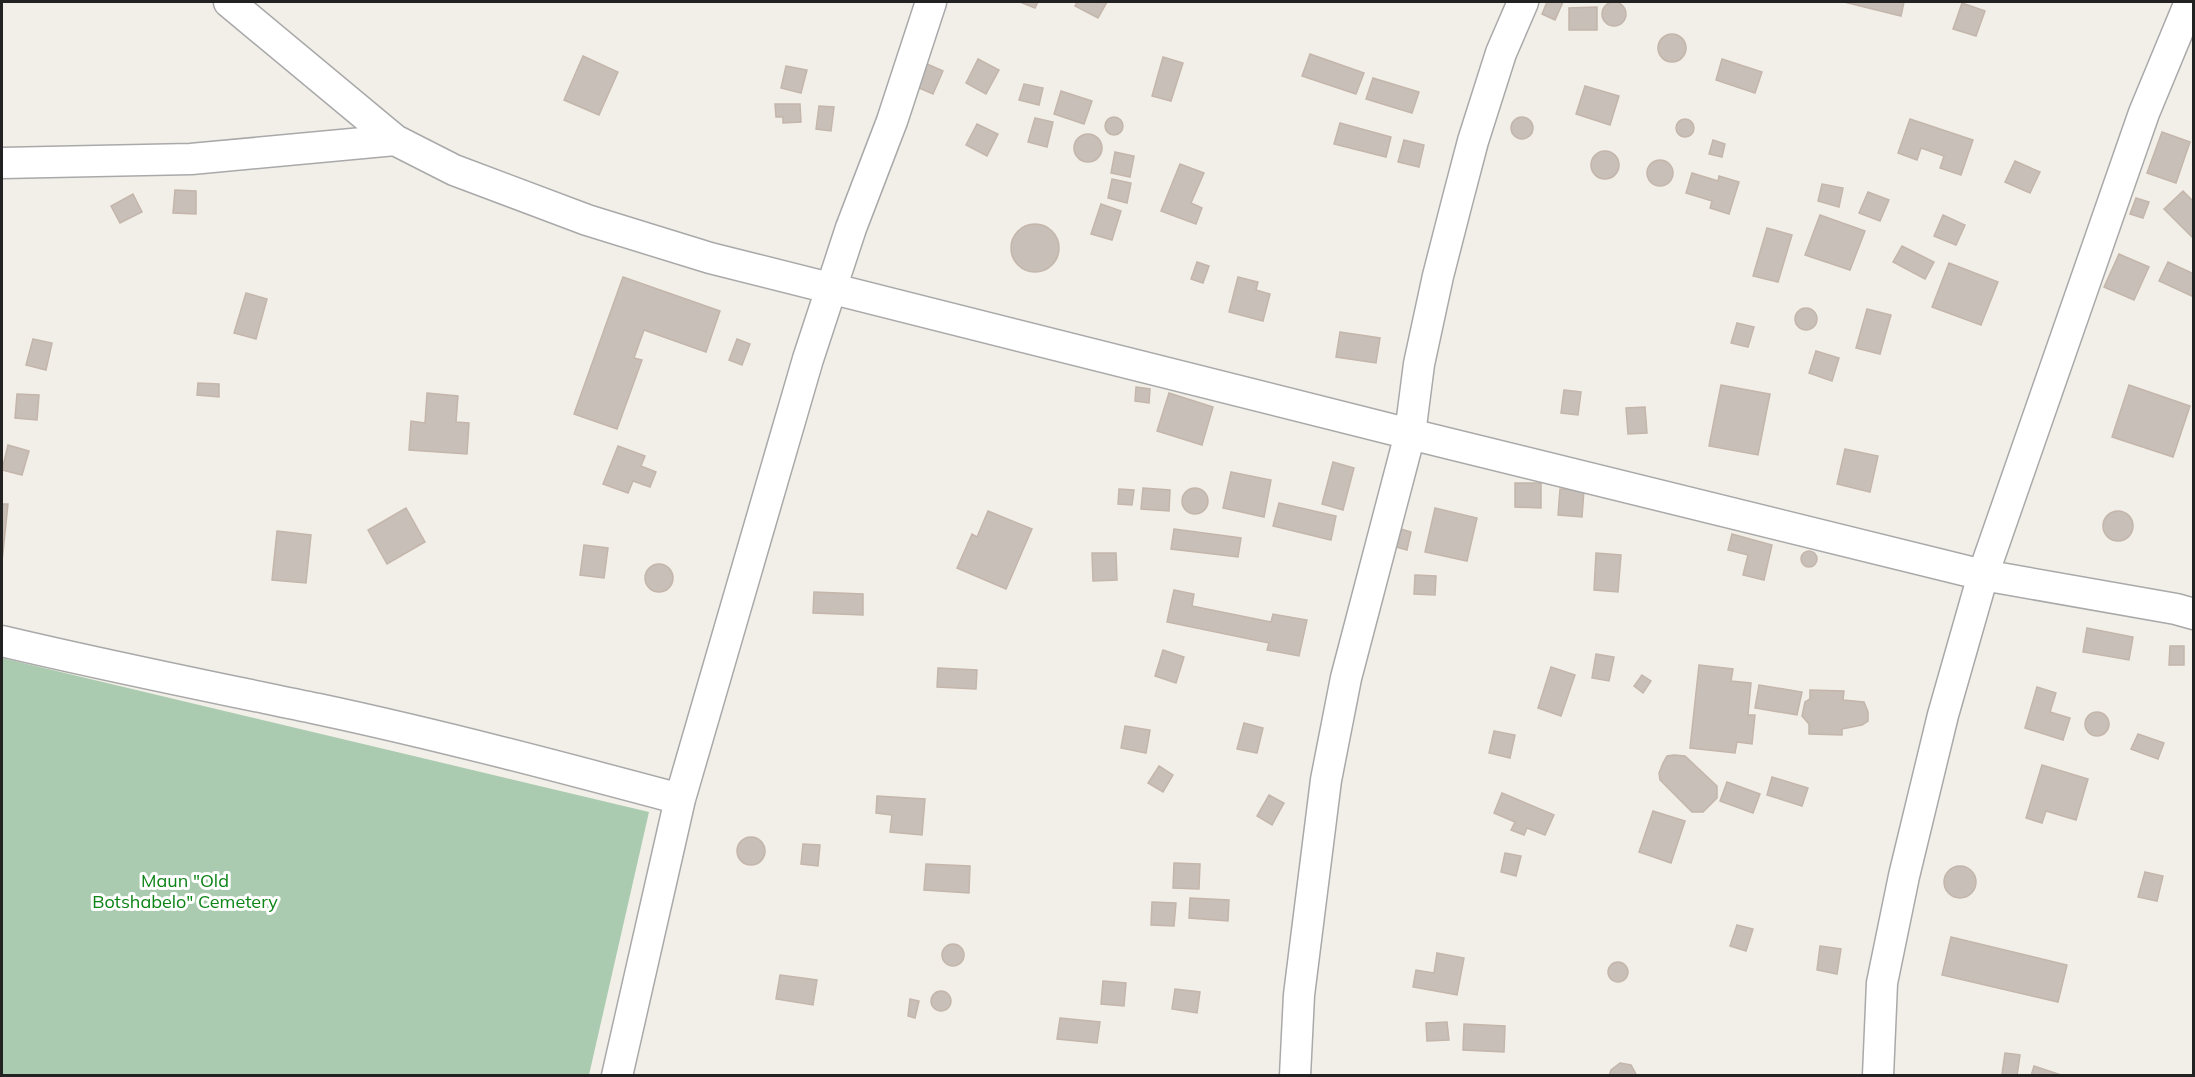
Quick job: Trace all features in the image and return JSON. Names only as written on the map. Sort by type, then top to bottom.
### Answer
[{"type":"street","points":[[229,2],[395,140],[454,170],[587,220],[710,258],[830,289],[1983,575],[2176,609],[2193,614]]},
{"type":"street","points":[[617,1076],[680,800],[808,359],[830,289],[892,121],[931,2]]},
{"type":"street","points":[[1295,1076],[1299,995],[1326,780],[1346,678],[1410,434],[1419,364],[1454,212],[1473,141],[1498,64],[1523,2]]},
{"type":"street","points":[[1878,1076],[1882,983],[1904,876],[1944,715],[1983,575],[2144,113],[2190,2]]},
{"type":"street","points":[[2,163],[191,159],[395,140]]},
{"type":"street","points":[[2,641],[318,709],[486,748],[680,800]]},
{"type":"green space","name":"Maun \"Old Botshabelo\" Cemetery","points":[[2,658],[649,812],[589,1075],[2,1075]]},
{"type":"building","points":[[1020,2],[1038,2],[1035,8]]},
{"type":"building","points":[[1077,2],[1107,2],[1098,18],[1075,6]]},
{"type":"building","points":[[1547,2],[1563,2],[1555,20],[1542,14]]},
{"type":"building","points":[[1614,2],[1619,3],[1625,9],[1625,19],[1619,25],[1614,26],[1609,25],[1603,19],[1602,14],[1603,9],[1609,3]]},
{"type":"building","points":[[1844,2],[1904,2],[1901,16]]},
{"type":"building","points":[[1962,3],[1985,11],[1976,36],[1953,29]]},
{"type":"building","points":[[1597,7],[1597,30],[1569,30],[1569,8]]},
{"type":"building","points":[[1672,34],[1682,38],[1686,48],[1682,58],[1672,62],[1662,58],[1658,48],[1662,38]]},
{"type":"building","points":[[1310,54],[1364,73],[1356,94],[1302,76]]},
{"type":"building","points":[[583,56],[618,72],[599,115],[564,100]]},
{"type":"building","points":[[1163,57],[1183,63],[1171,101],[1152,96]]},
{"type":"building","points":[[978,59],[999,70],[986,94],[966,83]]},
{"type":"building","points":[[1722,59],[1762,72],[1755,93],[1716,80]]},
{"type":"building","points":[[927,64],[943,71],[933,94],[917,87]]},
{"type":"building","points":[[786,66],[807,70],[801,93],[781,88]]},
{"type":"building","points":[[1373,78],[1419,92],[1412,113],[1366,99]]},
{"type":"building","points":[[1024,84],[1043,88],[1039,105],[1019,100]]},
{"type":"building","points":[[1585,86],[1619,96],[1610,125],[1576,114]]},
{"type":"building","points":[[1061,91],[1092,101],[1084,124],[1054,114]]},
{"type":"building","points":[[775,104],[800,104],[801,122],[783,123],[783,117],[776,117]]},
{"type":"building","points":[[819,106],[834,107],[831,131],[816,129]]},
{"type":"building","points":[[1114,117],[1120,120],[1123,126],[1120,132],[1114,135],[1108,132],[1105,126],[1108,120]]},
{"type":"building","points":[[1518,117],[1526,117],[1533,124],[1533,132],[1526,139],[1518,139],[1511,132],[1511,124]]},
{"type":"building","points":[[1035,118],[1053,122],[1047,147],[1028,142]]},
{"type":"building","points":[[1685,119],[1691,122],[1694,128],[1691,134],[1685,137],[1679,134],[1676,128],[1679,122]]},
{"type":"building","points":[[1910,119],[1973,140],[1961,175],[1940,168],[1944,156],[1921,148],[1917,160],[1898,153]]},
{"type":"building","points":[[1340,123],[1391,137],[1386,157],[1334,144]]},
{"type":"building","points":[[977,124],[998,134],[987,156],[966,145]]},
{"type":"building","points":[[2162,132],[2190,142],[2176,183],[2147,173]]},
{"type":"building","points":[[1088,134],[1098,138],[1102,148],[1098,158],[1088,162],[1078,158],[1074,148],[1078,138]]},
{"type":"building","points":[[1404,140],[1424,145],[1419,167],[1398,162]]},
{"type":"building","points":[[1713,140],[1725,144],[1722,157],[1709,154]]},
{"type":"building","points":[[1605,151],[1615,155],[1619,165],[1615,175],[1605,179],[1595,175],[1591,165],[1595,155]]},
{"type":"building","points":[[1115,152],[1134,156],[1130,177],[1111,173]]},
{"type":"building","points":[[1660,160],[1669,164],[1673,173],[1669,182],[1660,186],[1651,182],[1647,173],[1651,164]]},
{"type":"building","points":[[2015,161],[2040,172],[2030,193],[2005,182]]},
{"type":"building","points":[[1180,164],[1204,173],[1191,203],[1202,208],[1196,224],[1161,211]]},
{"type":"building","points":[[1692,173],[1718,181],[1719,176],[1739,182],[1729,214],[1710,208],[1712,201],[1686,193]]},
{"type":"building","points":[[1112,179],[1131,183],[1127,203],[1108,198]]},
{"type":"building","points":[[1822,184],[1843,188],[1839,207],[1818,201]]},
{"type":"building","points":[[175,190],[196,191],[196,214],[173,213]]},
{"type":"building","points":[[2183,191],[2194,202],[2194,239],[2164,209]]},
{"type":"building","points":[[1868,192],[1889,200],[1880,221],[1859,213]]},
{"type":"building","points":[[133,194],[142,212],[120,223],[111,206]]},
{"type":"building","points":[[2136,198],[2149,202],[2143,218],[2130,214]]},
{"type":"building","points":[[1101,204],[1121,211],[1112,240],[1091,234]]},
{"type":"building","points":[[1820,215],[1865,231],[1850,270],[1805,255]]},
{"type":"building","points":[[1943,215],[1965,225],[1956,245],[1934,236]]},
{"type":"building","points":[[1030,224],[1040,224],[1052,231],[1059,243],[1059,253],[1052,265],[1040,272],[1030,272],[1015,261],[1011,253],[1011,243],[1022,228]]},
{"type":"building","points":[[1767,228],[1792,235],[1778,282],[1753,276]]},
{"type":"building","points":[[1902,246],[1934,262],[1925,279],[1893,262]]},
{"type":"building","points":[[2119,254],[2149,267],[2134,300],[2104,287]]},
{"type":"building","points":[[1197,262],[1209,266],[1203,283],[1191,279]]},
{"type":"building","points":[[2168,262],[2194,274],[2194,297],[2159,281]]},
{"type":"building","points":[[1949,263],[1998,282],[1981,325],[1932,307]]},
{"type":"building","points":[[623,277],[720,311],[706,352],[644,330],[634,358],[642,360],[617,429],[574,414]]},
{"type":"building","points":[[1238,277],[1258,282],[1256,290],[1270,294],[1263,321],[1229,312]]},
{"type":"building","points":[[246,293],[267,299],[256,339],[234,333]]},
{"type":"building","points":[[1806,308],[1814,311],[1817,319],[1814,327],[1806,330],[1798,327],[1795,319],[1798,311]]},
{"type":"building","points":[[1867,309],[1891,315],[1880,354],[1856,348]]},
{"type":"building","points":[[1737,323],[1754,327],[1748,347],[1731,343]]},
{"type":"building","points":[[1340,332],[1380,338],[1376,363],[1336,357]]},
{"type":"building","points":[[33,339],[52,343],[46,370],[26,365]]},
{"type":"building","points":[[737,339],[750,344],[742,365],[729,360]]},
{"type":"building","points":[[1816,351],[1839,358],[1832,381],[1809,373]]},
{"type":"building","points":[[198,383],[219,384],[219,397],[197,395]]},
{"type":"building","points":[[1721,385],[1770,394],[1758,455],[1709,446]]},
{"type":"building","points":[[2129,385],[2190,406],[2173,457],[2112,437]]},
{"type":"building","points":[[1136,387],[1150,389],[1149,403],[1135,401]]},
{"type":"building","points":[[1564,390],[1581,392],[1578,415],[1561,413]]},
{"type":"building","points":[[427,393],[458,396],[456,422],[469,423],[467,454],[409,450],[411,421],[425,423]]},
{"type":"building","points":[[1169,393],[1213,407],[1202,445],[1157,431]]},
{"type":"building","points":[[17,394],[39,395],[37,420],[15,418]]},
{"type":"building","points":[[1645,407],[1647,433],[1628,434],[1626,408]]},
{"type":"building","points":[[8,445],[29,451],[22,475],[2,470]]},
{"type":"building","points":[[618,446],[645,456],[641,466],[656,472],[650,487],[633,481],[628,493],[603,484]]},
{"type":"building","points":[[1845,449],[1878,456],[1870,492],[1837,484]]},
{"type":"building","points":[[1333,462],[1354,468],[1343,510],[1322,504]]},
{"type":"building","points":[[1231,472],[1271,480],[1264,517],[1223,508]]},
{"type":"building","points":[[1515,483],[1541,483],[1541,508],[1515,507]]},
{"type":"building","points":[[1143,488],[1170,490],[1169,511],[1141,509]]},
{"type":"building","points":[[1195,488],[1204,492],[1208,501],[1204,510],[1195,514],[1186,510],[1182,501],[1186,492]]},
{"type":"building","points":[[1119,489],[1134,490],[1132,505],[1118,504]]},
{"type":"building","points":[[1560,489],[1584,490],[1582,517],[1558,515]]},
{"type":"building","points":[[1279,503],[1336,516],[1331,540],[1273,526]]},
{"type":"building","points":[[2,504],[8,504],[2,562]]},
{"type":"building","points":[[406,508],[425,542],[387,564],[368,530]]},
{"type":"building","points":[[1435,508],[1477,518],[1467,561],[1425,552]]},
{"type":"building","points":[[988,511],[1032,529],[1006,589],[957,568],[972,534],[977,537]]},
{"type":"building","points":[[2118,511],[2129,515],[2133,526],[2129,537],[2118,541],[2107,537],[2103,526],[2107,515]]},
{"type":"building","points":[[1174,529],[1241,538],[1238,557],[1171,549]]},
{"type":"building","points":[[1401,529],[1411,532],[1407,550],[1396,547]]},
{"type":"building","points":[[277,531],[311,535],[306,583],[272,580]]},
{"type":"building","points":[[1732,534],[1772,545],[1764,580],[1743,575],[1748,555],[1728,550]]},
{"type":"building","points":[[584,545],[608,548],[604,578],[580,575]]},
{"type":"building","points":[[1806,551],[1812,551],[1817,559],[1815,565],[1806,567],[1801,562],[1801,556]]},
{"type":"building","points":[[1092,553],[1116,553],[1117,580],[1093,581]]},
{"type":"building","points":[[1596,553],[1621,555],[1618,592],[1594,590]]},
{"type":"building","points":[[659,564],[669,568],[673,578],[669,588],[659,592],[649,588],[645,578],[649,568]]},
{"type":"building","points":[[1415,575],[1436,576],[1435,595],[1414,594]]},
{"type":"building","points":[[1174,590],[1194,594],[1192,606],[1271,622],[1273,614],[1307,620],[1299,656],[1267,650],[1269,643],[1167,622]]},
{"type":"building","points":[[814,592],[863,594],[863,615],[813,613]]},
{"type":"building","points":[[2087,628],[2133,637],[2129,660],[2083,652]]},
{"type":"building","points":[[2170,646],[2184,646],[2184,665],[2169,665]]},
{"type":"building","points":[[1163,650],[1184,657],[1176,683],[1155,676]]},
{"type":"building","points":[[1596,654],[1614,657],[1609,681],[1592,678]]},
{"type":"building","points":[[1699,665],[1733,669],[1731,681],[1751,683],[1748,715],[1755,715],[1752,744],[1737,742],[1735,753],[1690,748]]},
{"type":"building","points":[[1551,667],[1575,675],[1561,716],[1538,708]]},
{"type":"building","points":[[938,668],[977,670],[976,689],[937,687]]},
{"type":"building","points":[[1642,675],[1651,681],[1643,693],[1634,686]]},
{"type":"building","points":[[1759,685],[1802,692],[1797,715],[1755,708]]},
{"type":"building","points":[[2037,687],[2056,693],[2050,712],[2070,718],[2063,740],[2025,728]]},
{"type":"building","points":[[1810,690],[1844,691],[1843,700],[1864,702],[1868,712],[1868,721],[1862,725],[1842,729],[1842,735],[1809,734],[1809,724],[1802,716],[1805,702],[1810,699]]},
{"type":"building","points":[[2097,712],[2105,716],[2109,724],[2105,732],[2097,736],[2089,732],[2085,724],[2089,716]]},
{"type":"building","points":[[1244,723],[1263,728],[1257,753],[1237,749]]},
{"type":"building","points":[[1125,726],[1150,730],[1146,753],[1121,748]]},
{"type":"building","points":[[1494,731],[1515,735],[1510,758],[1489,753]]},
{"type":"building","points":[[2138,734],[2164,743],[2158,759],[2131,749]]},
{"type":"building","points":[[1667,756],[1685,756],[1717,786],[1717,798],[1703,812],[1692,812],[1660,780],[1659,773],[1663,763]]},
{"type":"building","points":[[2042,765],[2088,779],[2076,820],[2046,811],[2042,823],[2026,818]]},
{"type":"building","points":[[1159,766],[1173,775],[1163,792],[1148,783]]},
{"type":"building","points":[[1772,777],[1808,788],[1802,806],[1767,795]]},
{"type":"building","points":[[1727,782],[1760,794],[1753,813],[1720,801]]},
{"type":"building","points":[[1502,793],[1554,815],[1545,835],[1527,828],[1524,835],[1511,830],[1515,822],[1494,813]]},
{"type":"building","points":[[1269,795],[1284,803],[1272,825],[1257,816]]},
{"type":"building","points":[[877,796],[925,799],[922,835],[890,832],[892,815],[876,813]]},
{"type":"building","points":[[1653,811],[1685,821],[1671,863],[1639,852]]},
{"type":"building","points":[[751,837],[761,841],[765,851],[761,861],[751,865],[741,861],[737,851],[741,841]]},
{"type":"building","points":[[803,844],[820,845],[818,866],[801,864]]},
{"type":"building","points":[[1505,853],[1521,856],[1516,876],[1501,872]]},
{"type":"building","points":[[1174,863],[1200,864],[1199,889],[1173,888]]},
{"type":"building","points":[[926,864],[970,866],[969,893],[924,890]]},
{"type":"building","points":[[1960,866],[1971,871],[1976,882],[1971,893],[1960,898],[1949,893],[1944,882],[1949,871]]},
{"type":"building","points":[[2145,872],[2163,876],[2157,901],[2138,897]]},
{"type":"building","points":[[1190,898],[1229,900],[1228,921],[1189,918]]},
{"type":"building","points":[[1152,902],[1176,903],[1174,926],[1151,925]]},
{"type":"building","points":[[1737,925],[1753,929],[1746,951],[1730,946]]},
{"type":"building","points":[[1951,937],[2067,965],[2058,1002],[1942,975]]},
{"type":"building","points":[[953,944],[961,947],[964,955],[961,963],[953,966],[945,963],[942,955],[945,947]]},
{"type":"building","points":[[1820,946],[1841,949],[1837,974],[1817,970]]},
{"type":"building","points":[[1437,953],[1464,958],[1457,995],[1413,987],[1416,970],[1434,973]]},
{"type":"building","points":[[1618,962],[1625,965],[1628,972],[1625,979],[1618,982],[1611,979],[1608,972],[1611,965]]},
{"type":"building","points":[[780,975],[817,980],[813,1005],[776,999]]},
{"type":"building","points":[[1103,981],[1126,983],[1124,1006],[1101,1004]]},
{"type":"building","points":[[1175,989],[1200,992],[1197,1013],[1172,1009]]},
{"type":"building","points":[[941,991],[948,994],[951,1001],[948,1008],[941,1011],[934,1008],[931,1001],[934,994]]},
{"type":"building","points":[[910,999],[919,1001],[915,1018],[908,1016]]},
{"type":"building","points":[[1060,1018],[1100,1022],[1097,1043],[1057,1039]]},
{"type":"building","points":[[1447,1022],[1449,1040],[1427,1041],[1426,1023]]},
{"type":"building","points":[[1464,1024],[1505,1026],[1504,1052],[1463,1050]]},
{"type":"building","points":[[2005,1053],[2020,1055],[2017,1076],[2002,1074]]},
{"type":"building","points":[[1620,1063],[1631,1065],[1637,1076],[1609,1076],[1611,1070]]},
{"type":"building","points":[[2034,1066],[2064,1076],[2031,1076]]}]
